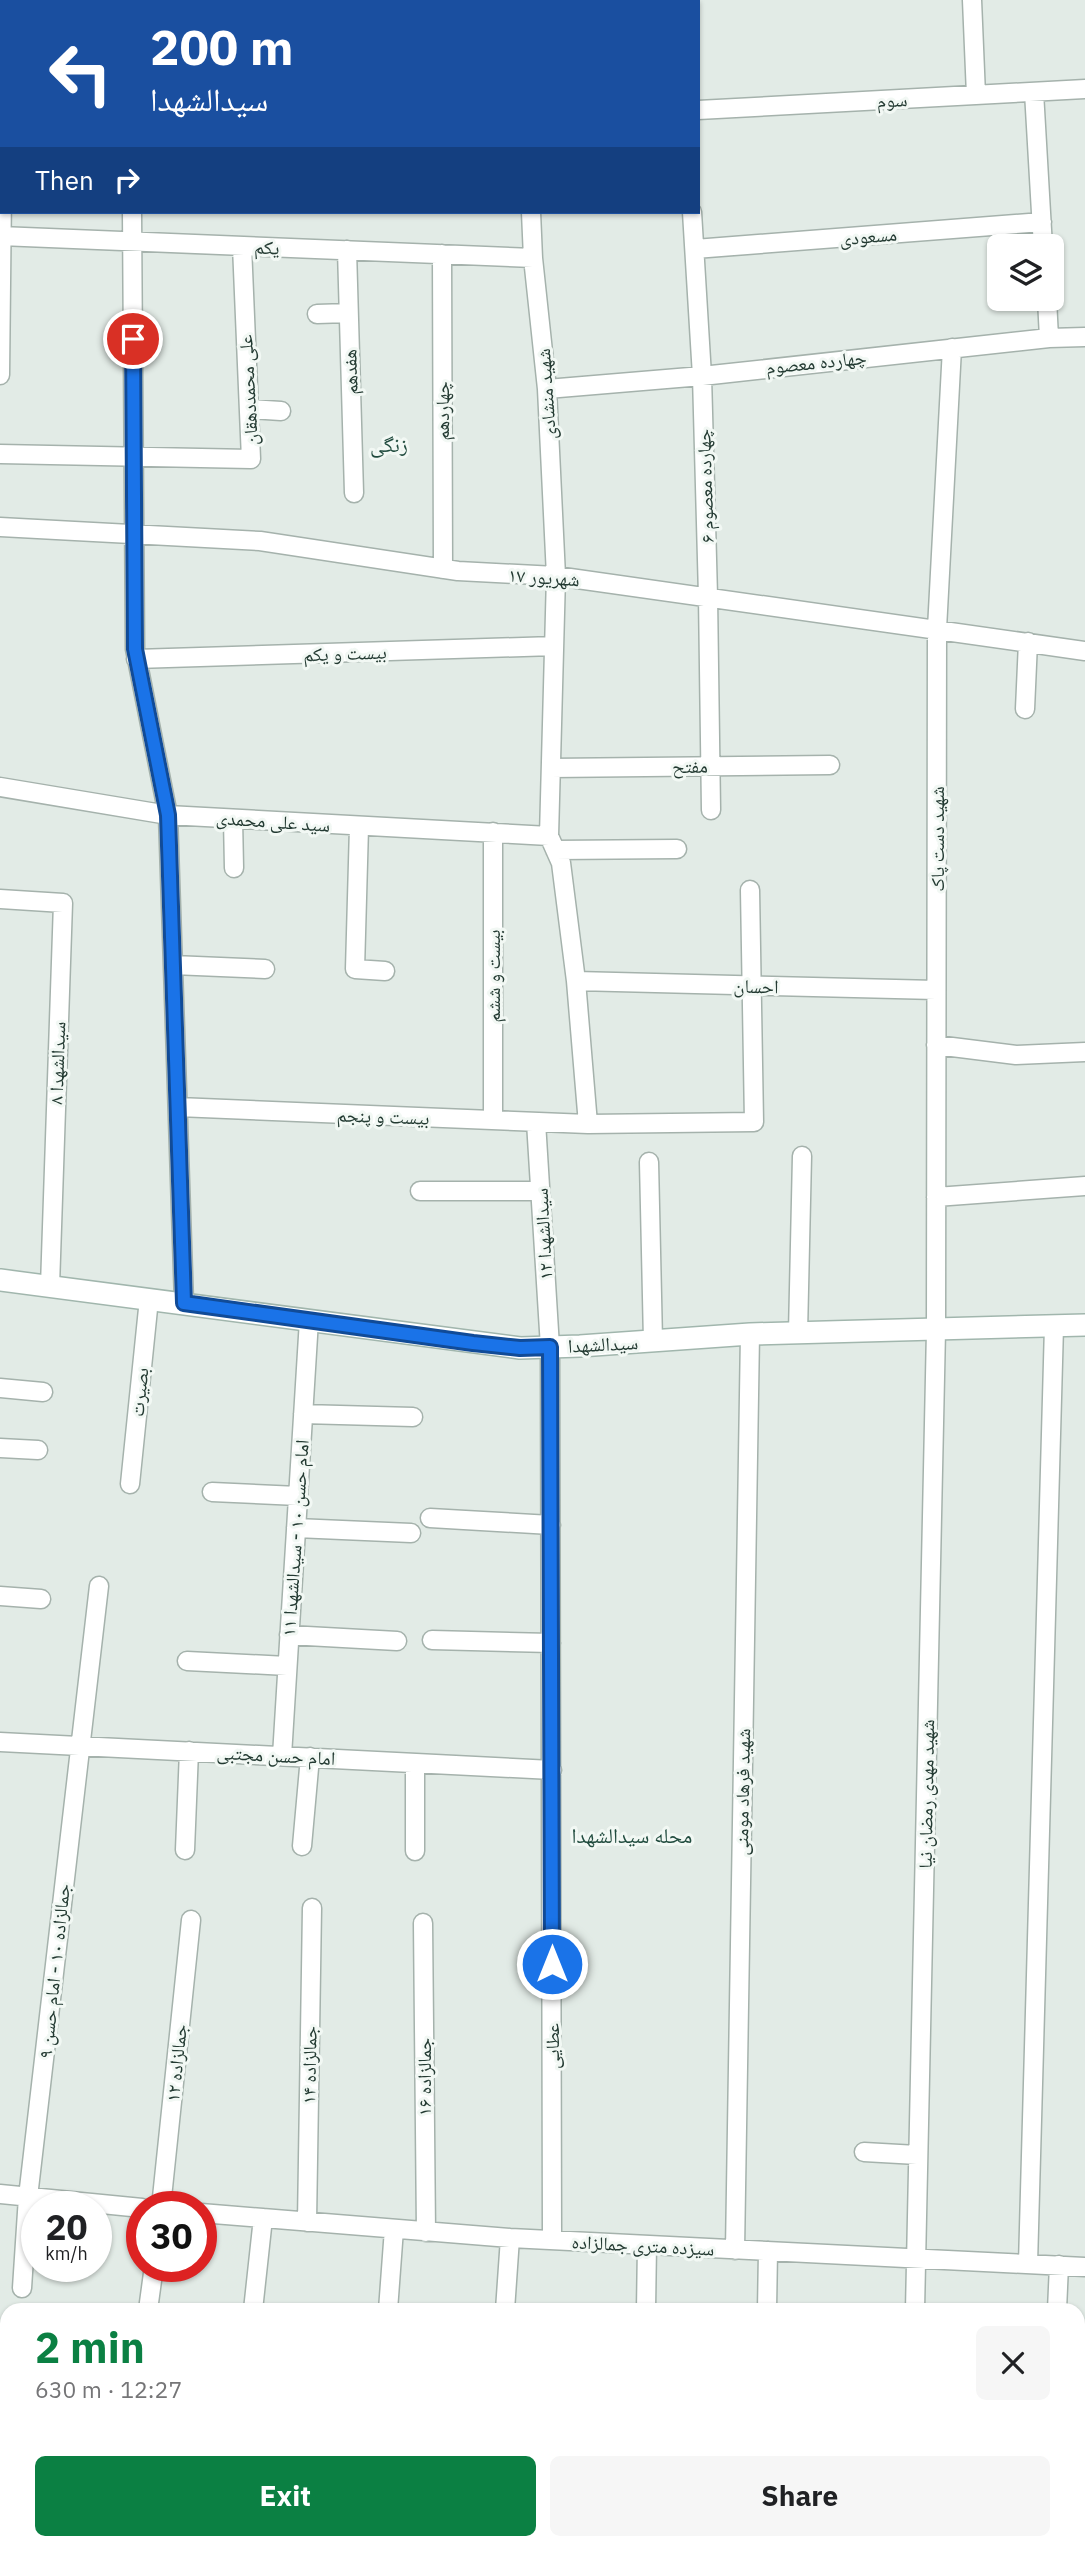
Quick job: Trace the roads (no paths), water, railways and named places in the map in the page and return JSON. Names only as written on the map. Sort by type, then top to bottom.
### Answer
[{"type":"street","points":[[972,0],[976,95]]},
{"type":"street","name":"سوم","points":[[700,110],[1085,89]]},
{"type":"street","points":[[1034,92],[1042,234]]},
{"type":"street","points":[[0,375],[1,214]]},
{"type":"street","points":[[132,214],[136,659],[168,815],[184,1303]]},
{"type":"street","name":"شهید منشادی","points":[[531,214],[533,258],[547,388],[556,576],[551,768],[552,843],[561,863],[576,981],[588,1124]]},
{"type":"street","name":"چهارده معصوم ۶","points":[[692,214],[702,376],[711,810]]},
{"type":"street","name":"مسعودی","points":[[695,249],[1042,222]]},
{"type":"street","name":"یکم","points":[[0,236],[533,258]]},
{"type":"street","name":"علی محمددهقان","points":[[134,458],[251,459],[242,246]]},
{"type":"street","name":"هفدهم","points":[[346,250],[354,493]]},
{"type":"street","name":"چهاردهم","points":[[442,254],[443,569]]},
{"type":"street","points":[[1048,311],[1049,338]]},
{"type":"street","points":[[317,314],[348,313]]},
{"type":"street","name":"چهارده معصوم","points":[[547,388],[702,376],[1049,338],[1085,337]]},
{"type":"street","name":"شهید دست پاک","points":[[936,1330],[937,629],[951,348]]},
{"type":"street","points":[[249,409],[281,411]]},
{"type":"street","points":[[0,454],[134,458]]},
{"type":"street","name":"۱۷ شهریور","points":[[0,527],[260,541],[458,572],[556,576],[708,596],[1085,651]]},
{"type":"street","points":[[1025,709],[1028,642]]},
{"type":"street","name":"بیست و یکم","points":[[136,659],[554,646]]},
{"type":"street","name":"مفتح","points":[[551,768],[830,765]]},
{"type":"street","name":"سید علی محمدی","points":[[0,787],[168,815],[493,832],[552,843],[677,849]]},
{"type":"street","points":[[233,819],[234,868]]},
{"type":"street","points":[[359,827],[355,969],[385,971]]},
{"type":"street","name":"بیست و ششم","points":[[493,832],[493,1120]]},
{"type":"street","points":[[750,890],[751,985]]},
{"type":"street","name":"سیدالشهدا ۸","points":[[0,899],[63,902],[50,1286]]},
{"type":"street","points":[[173,965],[265,970]]},
{"type":"street","name":"احسان","points":[[576,981],[936,990]]},
{"type":"street","name":"بیست و پنجم","points":[[178,1107],[588,1124],[754,1122],[751,985]]},
{"type":"street","points":[[936,1045],[1016,1055],[1085,1052]]},
{"type":"street","name":"سیدالشهدا ۱۲","points":[[536,1122],[550,1347]]},
{"type":"street","points":[[798,1333],[802,1156]]},
{"type":"street","points":[[649,1162],[653,1341]]},
{"type":"street","points":[[936,1196],[1085,1186]]},
{"type":"street","points":[[420,1191],[540,1191]]},
{"type":"street","name":"سیدالشهدا","points":[[0,1280],[520,1348],[750,1334],[1085,1325]]},
{"type":"street","name":"بصیرت","points":[[130,1484],[149,1299]]},
{"type":"street","name":"امام حسن ۱۰ - سیدالشهدا ۱۱","points":[[282,1756],[309,1320]]},
{"type":"street","points":[[1028,2264],[1054,1326]]},
{"type":"street","name":"شهید مهدی رمضان نیا","points":[[915,2303],[936,1330]]},
{"type":"street","name":"شهید فرهاد مومنی","points":[[735,2250],[750,1334]]},
{"type":"street","name":"عطایی","points":[[550,1347],[552,2240]]},
{"type":"street","points":[[0,1388],[43,1392]]},
{"type":"street","points":[[303,1414],[413,1417]]},
{"type":"street","points":[[0,1448],[38,1450]]},
{"type":"street","points":[[212,1492],[298,1496]]},
{"type":"street","points":[[429,1518],[551,1525]]},
{"type":"street","points":[[296,1528],[411,1533]]},
{"type":"street","name":"جمالزاده ۱۰ - امام حسن ۹","points":[[29,2191],[99,1586]]},
{"type":"street","points":[[0,1596],[41,1599]]},
{"type":"street","points":[[289,1635],[397,1641]]},
{"type":"street","points":[[432,1640],[551,1643]]},
{"type":"street","points":[[187,1661],[288,1666]]},
{"type":"street","name":"امام حسن مجتبی","points":[[0,1742],[552,1770]]},
{"type":"street","points":[[185,1850],[189,1751]]},
{"type":"street","points":[[303,1846],[310,1757]]},
{"type":"street","points":[[415,1763],[415,1851]]},
{"type":"street","name":"جمالزاده ۱۴","points":[[307,2222],[312,1908]]},
{"type":"street","name":"جمالزاده ۱۲","points":[[163,2191],[191,1920]]},
{"type":"street","name":"جمالزاده ۱۶","points":[[423,1923],[426,2231]]},
{"type":"street","points":[[864,2152],[917,2155]]},
{"type":"street","points":[[0,2194],[21,2196]]},
{"type":"street","name":"سیزده متری جمالزاده","points":[[217,2214],[510,2238],[1085,2267]]},
{"type":"street","points":[[254,2303],[262,2218]]},
{"type":"street","points":[[389,2303],[394,2229]]},
{"type":"street","points":[[505,2303],[510,2238]]},
{"type":"street","points":[[646,2303],[647,2245]]},
{"type":"street","points":[[767,2303],[768,2251]]},
{"type":"street","points":[[1057,2303],[1059,2265]]},
{"type":"street","name":"جمالزاده ۱۰ - امام حسن ۹","points":[[22,2282],[22,2288]]},
{"type":"street","points":[[149,2303],[152,2282]]},
{"type":"district","name":"زنگی","points":[[389,444]]},
{"type":"district","name":"محله سیدالشهدا","points":[[632,1835]]}]
